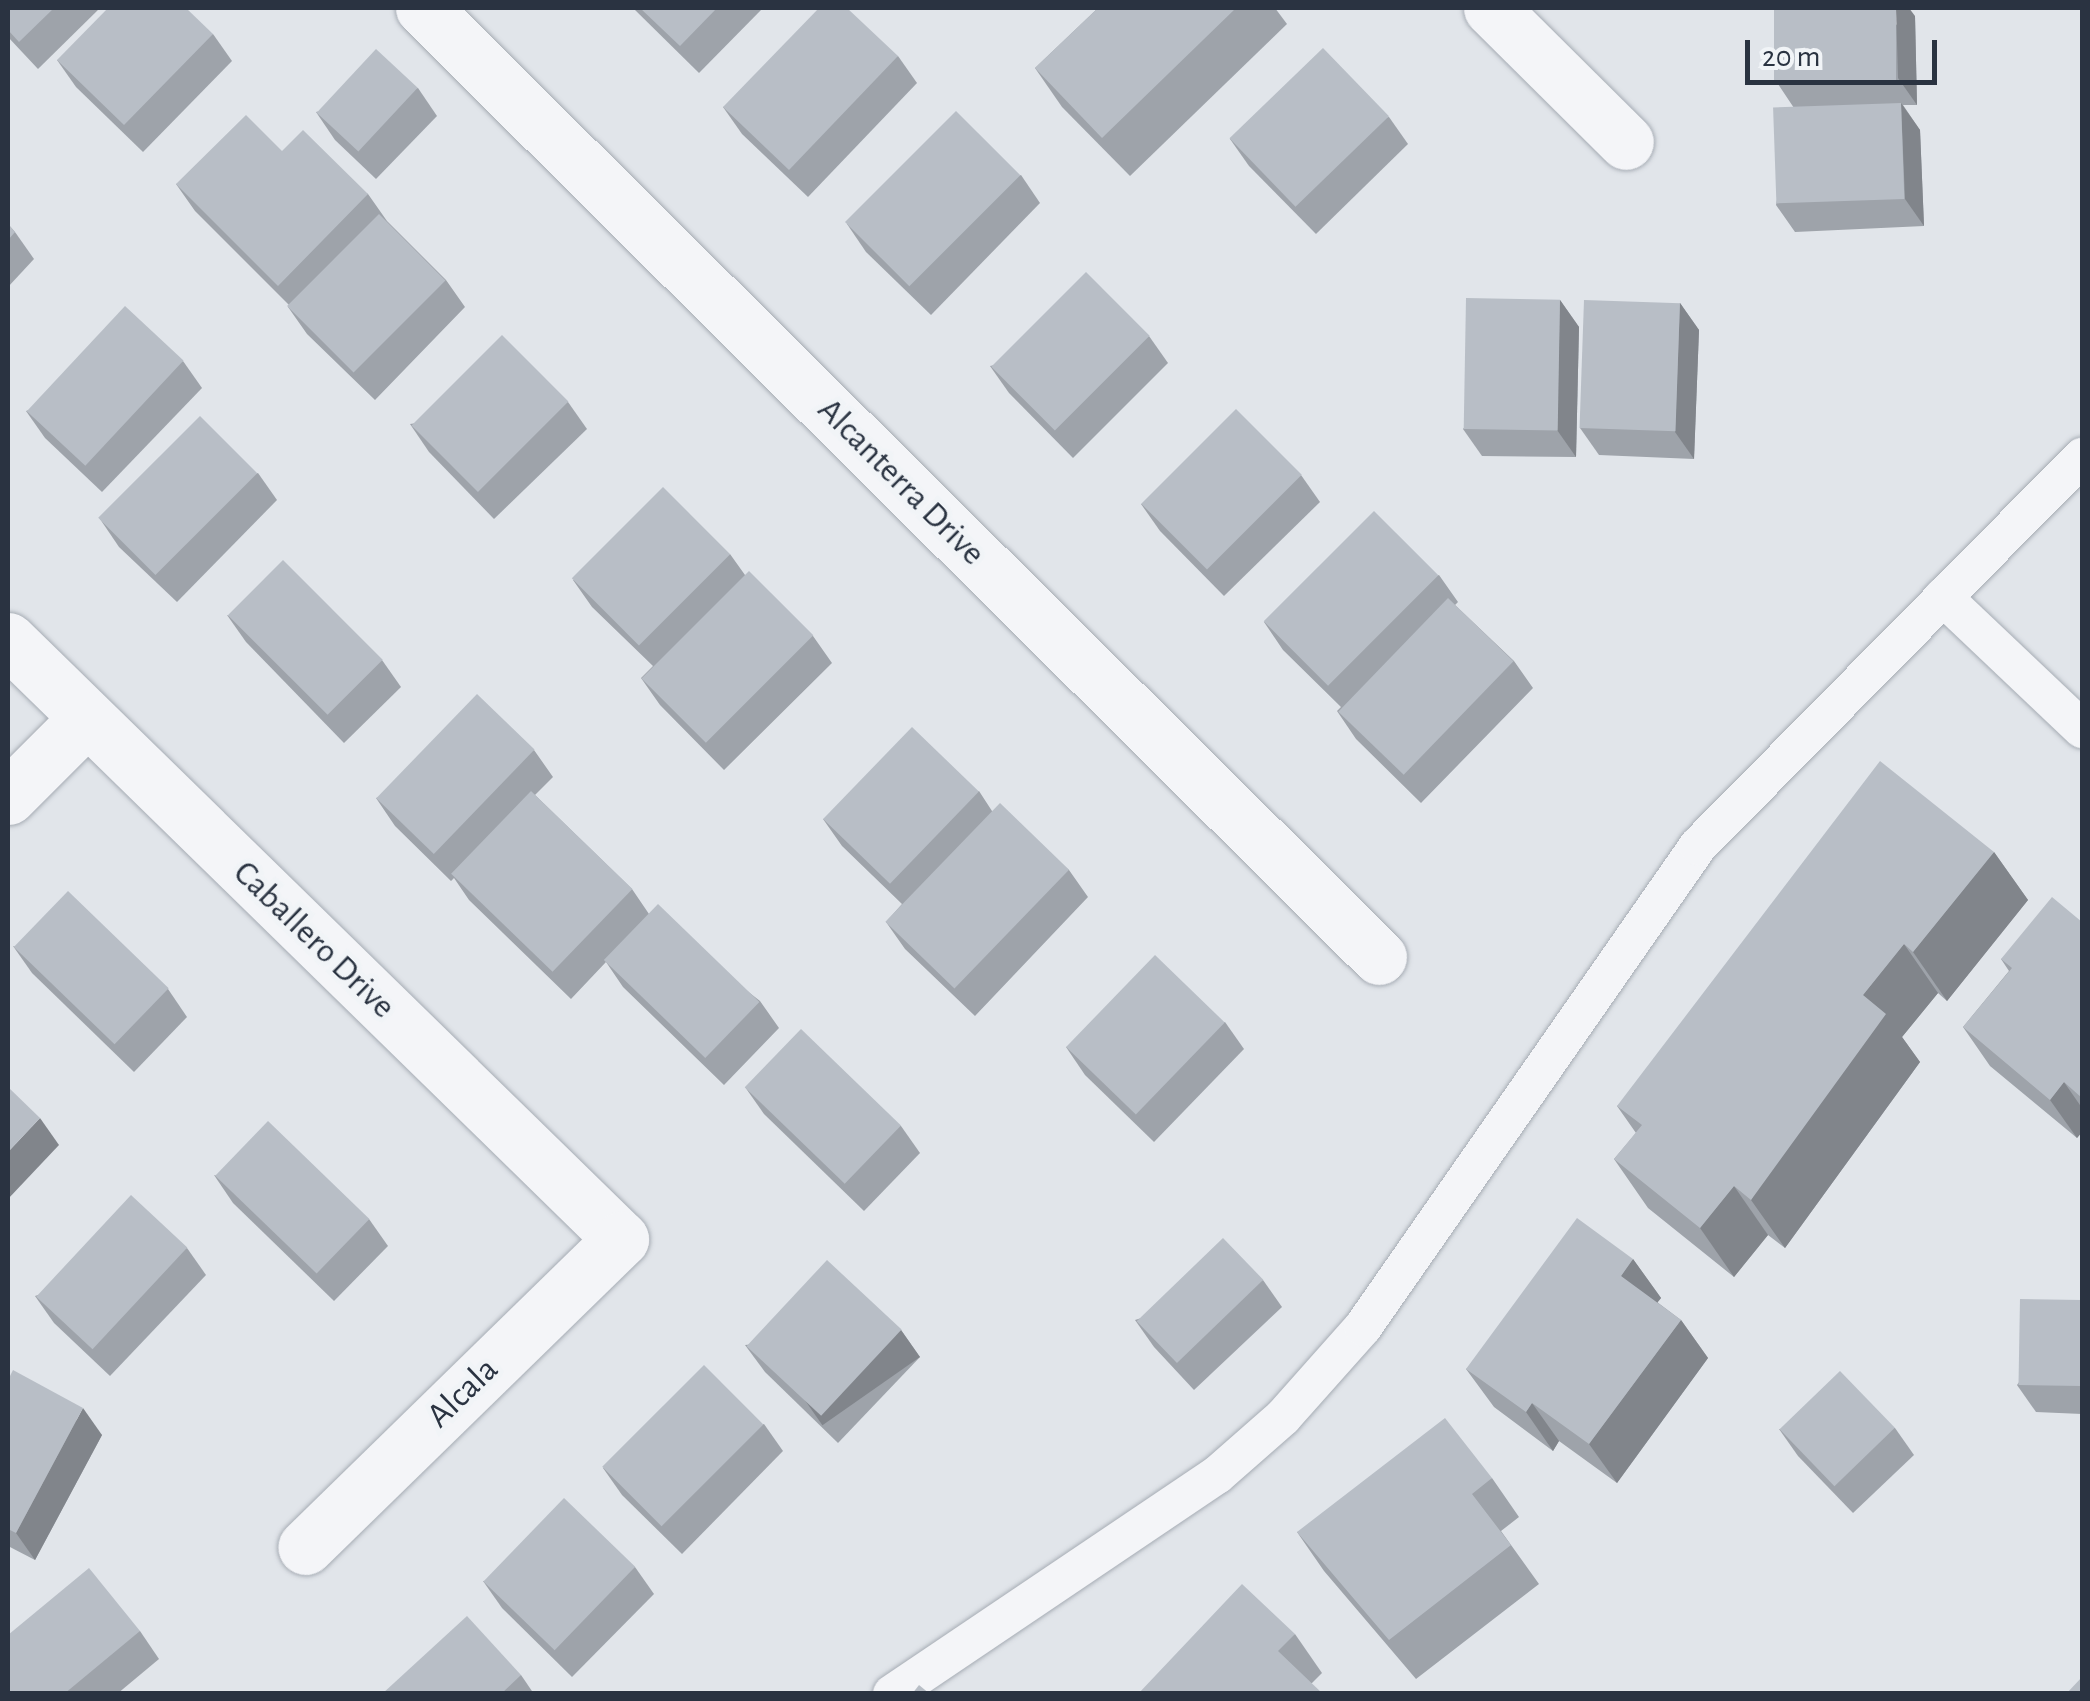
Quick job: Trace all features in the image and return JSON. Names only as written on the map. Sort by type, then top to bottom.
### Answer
[{"type":"street","name":"Alcanterra Drive","points":[[423,8],[1379,957]]},
{"type":"street","points":[[1491,8],[1626,142]]},
{"type":"street","name":"Caballero Drive","points":[[8,640],[621,1239]]},
{"type":"street","points":[[8,797],[86,719]]},
{"type":"street","name":"Alcala","points":[[305,1548],[621,1239]]},
{"type":"lane","points":[[892,1694],[1216,1476],[1283,1417],[1364,1327],[1698,846],[2082,457]]},
{"type":"lane","points":[[1943,597],[2082,729]]},
{"type":"building","points":[[8,8],[54,8],[19,42],[8,30]]},
{"type":"building","points":[[108,8],[186,8],[213,34],[124,125],[57,60]]},
{"type":"building","points":[[640,8],[717,8],[680,46]]},
{"type":"building","points":[[819,8],[847,8],[898,56],[789,170],[723,107]]},
{"type":"building","points":[[1098,8],[1236,8],[1102,138],[1035,68]]},
{"type":"building","points":[[1774,8],[1896,8],[1896,81],[1774,81]]},
{"type":"building","points":[[1323,48],[1389,116],[1295,207],[1229,138]]},
{"type":"building","points":[[376,49],[418,88],[358,152],[317,113]]},
{"type":"building","points":[[1901,103],[1904,199],[1776,203],[1773,107]]},
{"type":"building","points":[[956,111],[1020,175],[909,286],[845,222]]},
{"type":"building","points":[[246,115],[282,151],[303,130],[368,194],[278,286],[176,184]]},
{"type":"building","points":[[379,214],[445,280],[354,372],[287,306]]},
{"type":"building","points":[[1086,272],[1150,336],[1055,430],[991,367]]},
{"type":"building","points":[[1466,298],[1560,300],[1558,431],[1464,429]]},
{"type":"building","points":[[1584,300],[1680,303],[1675,431],[1580,428]]},
{"type":"building","points":[[125,306],[184,361],[85,466],[27,411]]},
{"type":"building","points":[[502,335],[568,401],[478,492],[411,426]]},
{"type":"building","points":[[1236,409],[1302,475],[1207,570],[1141,504]]},
{"type":"building","points":[[200,416],[257,473],[155,575],[98,518]]},
{"type":"building","points":[[663,487],[730,554],[639,645],[572,578]]},
{"type":"building","points":[[1374,511],[1438,575],[1328,686],[1264,621]]},
{"type":"building","points":[[283,560],[383,660],[328,715],[228,615]]},
{"type":"building","points":[[749,571],[813,635],[706,743],[642,678]]},
{"type":"building","points":[[1448,598],[1513,661],[1404,775],[1338,712]]},
{"type":"building","points":[[477,694],[535,750],[434,854],[376,798]]},
{"type":"building","points":[[912,727],[979,792],[890,884],[823,819]]},
{"type":"building","points":[[1880,761],[1994,852],[1913,952],[1904,944],[1863,995],[1886,1014],[1751,1200],[1734,1186],[1700,1228],[1614,1159],[1642,1125],[1617,1106]]},
{"type":"building","points":[[531,791],[632,889],[553,972],[451,874]]},
{"type":"building","points":[[1000,803],[1069,870],[954,988],[885,922]]},
{"type":"building","points":[[68,891],[169,988],[115,1044],[14,947]]},
{"type":"building","points":[[2052,897],[2082,922],[2082,1098],[2064,1082],[2050,1100],[1963,1027],[2012,968],[2001,959]]},
{"type":"building","points":[[658,904],[759,1002],[705,1058],[604,960]]},
{"type":"building","points":[[1155,955],[1225,1022],[1136,1114],[1066,1047]]},
{"type":"building","points":[[801,1029],[901,1126],[845,1184],[745,1087]]},
{"type":"building","points":[[8,1087],[40,1118],[8,1152]]},
{"type":"building","points":[[268,1121],[369,1219],[317,1274],[215,1176]]},
{"type":"building","points":[[131,1195],[187,1248],[93,1349],[36,1297]]},
{"type":"building","points":[[1577,1218],[1633,1259],[1621,1276],[1681,1320],[1589,1444],[1532,1403],[1526,1412],[1466,1369]]},
{"type":"building","points":[[1223,1238],[1263,1280],[1177,1363],[1137,1321]]},
{"type":"building","points":[[827,1260],[902,1330],[821,1416],[747,1346]]},
{"type":"building","points":[[2020,1299],[2082,1300],[2080,1386],[2018,1385]]},
{"type":"building","points":[[704,1365],[763,1424],[662,1526],[602,1467]]},
{"type":"building","points":[[13,1370],[83,1408],[16,1533],[8,1529],[8,1380]]},
{"type":"building","points":[[1840,1371],[1895,1428],[1834,1486],[1780,1429]]},
{"type":"building","points":[[1445,1418],[1492,1478],[1472,1494],[1511,1545],[1389,1640],[1297,1532]]},
{"type":"building","points":[[564,1498],[635,1567],[555,1650],[483,1581]]},
{"type":"building","points":[[89,1568],[140,1631],[64,1694],[9,1694],[8,1635]]},
{"type":"building","points":[[1242,1584],[1295,1634],[1278,1651],[1323,1694],[1138,1694]]},
{"type":"building","points":[[467,1616],[521,1675],[501,1694],[382,1694]]},
{"type":"building","points":[[2082,1677],[2082,1694],[2066,1694]]},
{"type":"building","points":[[919,1685],[930,1694],[912,1694]]}]
